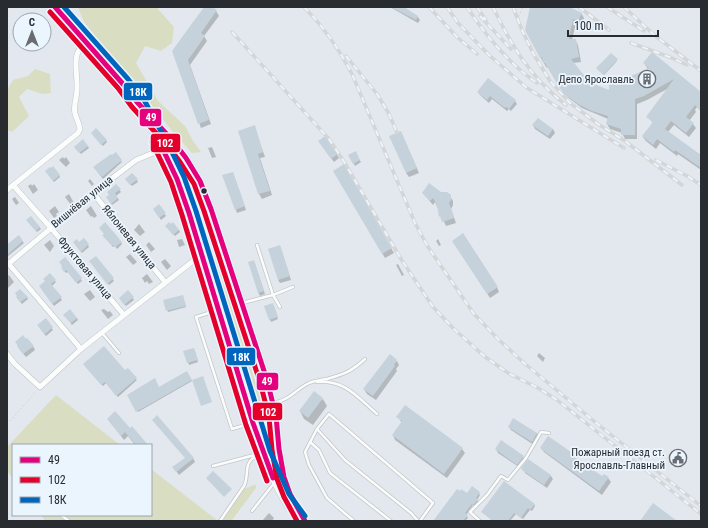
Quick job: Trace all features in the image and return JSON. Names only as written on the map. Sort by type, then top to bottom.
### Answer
[{"type":"main road","points":[[55,7],[137,102],[173,141],[186,158],[200,181],[261,359],[276,416],[279,449],[284,477],[290,494],[305,521]]},
{"type":"main road","points":[[137,102],[163,148],[177,179],[202,254],[253,422],[260,454],[284,499],[300,521]]},
{"type":"main road","points":[[163,148],[173,141]]},
{"type":"main road","points":[[253,422],[257,429],[266,429],[273,425],[276,416]]},
{"type":"main road","points":[[275,482],[284,477]]},
{"type":"street","points":[[7,190],[78,133],[80,125],[75,114],[74,103],[77,91],[76,59],[78,50],[86,42]]},
{"type":"street","name":"Вишнёвая улица","points":[[8,264],[93,193],[136,160],[163,148]]},
{"type":"street","name":"Фруктовая улица","points":[[13,185],[124,315]]},
{"type":"street","name":"Яблоневая улица","points":[[93,193],[165,282]]},
{"type":"street","points":[[7,354],[15,364],[40,387],[81,349],[202,254]]},
{"type":"street","points":[[8,264],[81,349]]},
{"type":"lane","points":[[257,245],[273,295],[280,307]]},
{"type":"lane","points":[[242,303],[273,295],[293,287]]},
{"type":"lane","points":[[218,310],[196,317],[198,325],[232,429],[253,422]]},
{"type":"lane","points":[[101,333],[119,353]]},
{"type":"lane","points":[[273,403],[290,397],[309,383],[337,376],[352,370],[365,359]]},
{"type":"lane","points":[[309,383],[337,383],[348,389],[377,414]]},
{"type":"lane","points":[[317,429],[344,460],[419,521],[433,503],[329,414],[317,429],[305,452],[309,465],[327,498],[354,521]]},
{"type":"lane","points":[[480,521],[470,512],[487,495],[501,476],[508,480],[526,458],[541,432],[549,433]]},
{"type":"lane","points":[[310,442],[319,450],[330,473],[391,521]]},
{"type":"lane","points":[[213,466],[260,454]]},
{"type":"lane","points":[[220,521],[244,486],[246,481],[246,470],[249,462],[260,454]]},
{"type":"lane","points":[[252,511],[275,482]]},
{"type":"path","points":[[518,20],[523,7]]},
{"type":"path","points":[[185,183],[203,206]]},
{"type":"path","points":[[7,424],[40,387]]},
{"type":"green space","points":[[78,7],[156,7],[174,27],[172,43],[161,51],[145,46],[136,63],[158,101],[185,126],[201,152],[192,153],[174,133],[84,22]]},
{"type":"green space","points":[[35,69],[50,74],[51,93],[42,94],[27,89],[19,97],[29,116],[12,132],[7,130],[7,90],[13,80],[28,76]]},
{"type":"green space","points":[[172,149],[190,171],[197,184],[208,213],[257,359],[269,404],[270,419],[268,423],[258,423],[256,420],[184,189],[170,154],[170,150]]},
{"type":"green space","points":[[56,395],[119,444],[12,444],[12,477],[7,471],[7,447]]},
{"type":"green space","points":[[152,470],[218,521],[45,521],[42,516],[152,516]]},
{"type":"green space","points":[[256,485],[256,488],[232,520],[233,521],[223,521],[226,514],[244,489]]},
{"type":"building","points":[[204,7],[212,7],[217,10],[201,33],[205,36],[188,60],[209,120],[198,124],[172,51]]},
{"type":"building","points":[[391,7],[404,7],[418,16],[416,20]]},
{"type":"building","name":"Депо Ярославль","points":[[530,7],[569,7],[582,13],[578,21],[573,19],[569,39],[576,39],[579,57],[571,59],[583,74],[594,84],[609,90],[609,77],[633,75],[649,68],[643,63],[652,52],[701,92],[701,112],[695,105],[686,117],[694,123],[686,133],[671,121],[665,129],[701,155],[701,168],[675,150],[674,152],[657,139],[653,145],[642,136],[653,122],[646,117],[674,79],[644,96],[635,99],[635,135],[621,135],[621,129],[606,124],[608,116],[592,111],[578,104],[566,95],[559,87],[545,63],[543,63],[542,57],[540,58],[525,30]]},
{"type":"building","points":[[611,53],[618,59],[603,75],[596,68]]},
{"type":"building","points":[[488,78],[516,100],[509,109],[506,107],[505,108],[490,96],[487,100],[477,92]]},
{"type":"building","points":[[538,118],[553,129],[548,136],[532,125]]},
{"type":"building","points":[[255,125],[263,152],[258,154],[270,191],[258,194],[238,131]]},
{"type":"building","points":[[96,128],[107,140],[101,145],[91,133]]},
{"type":"building","points":[[401,131],[417,168],[406,173],[389,136]]},
{"type":"building","points":[[325,136],[338,154],[331,159],[318,141]]},
{"type":"building","points":[[83,139],[88,146],[79,153],[74,147]]},
{"type":"building","points":[[356,151],[360,160],[353,164],[348,155]]},
{"type":"building","points":[[116,152],[122,160],[102,177],[93,167]]},
{"type":"building","points":[[344,164],[392,248],[382,254],[333,171]]},
{"type":"building","points":[[53,166],[60,175],[53,181],[45,171]]},
{"type":"building","points":[[233,172],[245,206],[235,210],[222,175]]},
{"type":"building","points":[[132,173],[138,179],[130,185],[125,179]]},
{"type":"building","points":[[429,183],[441,192],[447,192],[451,195],[451,200],[449,203],[454,218],[442,222],[440,216],[439,217],[437,205],[433,198],[430,201],[422,193]]},
{"type":"building","points":[[116,184],[121,189],[115,193],[118,198],[111,204],[106,197],[109,195],[107,192]]},
{"type":"building","points":[[159,204],[166,213],[159,218],[153,209]]},
{"type":"building","points":[[31,216],[40,227],[36,231],[26,220]]},
{"type":"building","points":[[105,222],[122,242],[115,247],[113,245],[112,246],[102,235],[104,234],[99,228]]},
{"type":"building","points":[[169,222],[171,224],[173,222],[179,230],[173,235],[165,226]]},
{"type":"building","points":[[463,233],[498,287],[487,294],[452,241]]},
{"type":"building","points":[[19,235],[23,241],[7,255],[7,245]]},
{"type":"building","points":[[84,238],[89,244],[81,252],[73,242],[77,239],[79,242]]},
{"type":"building","points":[[280,245],[290,276],[278,280],[268,249]]},
{"type":"building","points":[[96,256],[114,278],[107,284],[89,261]]},
{"type":"building","points":[[65,257],[82,278],[76,283],[66,270],[64,272],[61,267],[62,266],[59,262]]},
{"type":"building","points":[[254,260],[264,291],[258,293],[248,262]]},
{"type":"building","points":[[50,273],[56,280],[51,284],[62,297],[52,304],[39,286],[45,281],[43,279]]},
{"type":"building","points":[[20,289],[28,297],[20,302],[15,293]]},
{"type":"building","points":[[128,290],[134,297],[124,305],[119,298]]},
{"type":"building","points":[[183,295],[186,306],[166,311],[163,300]]},
{"type":"building","points":[[273,303],[278,317],[269,320],[264,306]]},
{"type":"building","points":[[70,309],[77,318],[71,323],[63,315]]},
{"type":"building","points":[[46,318],[53,327],[45,334],[37,325]]},
{"type":"building","points":[[23,335],[34,346],[23,354],[15,342]]},
{"type":"building","points":[[104,346],[125,370],[128,368],[137,378],[116,396],[105,382],[101,385],[83,364]]},
{"type":"building","points":[[194,348],[198,360],[187,363],[183,351]]},
{"type":"building","points":[[390,354],[397,360],[394,365],[395,366],[373,396],[363,389]]},
{"type":"building","points":[[187,371],[192,380],[136,412],[127,395],[155,378],[159,387]]},
{"type":"building","points":[[203,376],[212,402],[201,406],[192,380]]},
{"type":"building","points":[[314,391],[323,398],[308,418],[299,411]]},
{"type":"building","points":[[405,405],[463,448],[444,474],[392,435],[402,421],[396,417]]},
{"type":"building","points":[[115,411],[130,428],[132,426],[147,444],[135,444],[125,432],[121,436],[107,419]]},
{"type":"building","points":[[157,415],[194,458],[176,472],[172,467],[185,458],[152,420]]},
{"type":"building","points":[[513,418],[537,433],[532,442],[508,427]]},
{"type":"building","points":[[548,436],[571,452],[570,454],[602,476],[604,474],[609,477],[599,491],[540,448]]},
{"type":"building","points":[[501,440],[524,456],[517,465],[495,449]]},
{"type":"building","points":[[528,459],[551,475],[544,485],[522,470],[521,468]]},
{"type":"building","points":[[213,471],[232,489],[224,497],[206,478]]},
{"type":"building","points":[[504,481],[535,504],[530,510],[528,508],[521,518],[514,513],[508,521],[494,521],[481,512]]},
{"type":"building","points":[[472,486],[480,492],[476,498],[478,500],[473,505],[472,504],[465,513],[468,515],[463,521],[433,521],[457,489],[460,491],[461,489],[467,493]]},
{"type":"building","points":[[653,503],[677,521],[640,521]]},
{"type":"railway","points":[[304,7],[325,30],[352,74],[415,223],[428,247],[474,314],[524,363],[595,422],[701,506]]},
{"type":"railway","points":[[429,7],[457,37],[477,54]]},
{"type":"railway","points":[[447,7],[458,23],[489,55],[527,88],[624,148]]},
{"type":"railway","points":[[467,7],[507,58],[537,83]]},
{"type":"railway","points":[[477,7],[486,20]]},
{"type":"railway","points":[[493,7],[515,48],[524,61],[542,84],[566,105]]},
{"type":"railway","points":[[513,7],[533,53],[550,81],[570,103],[598,124],[625,141],[682,185]]},
{"type":"railway","points":[[579,7],[609,30]]},
{"type":"railway","points":[[607,7],[644,31]]},
{"type":"railway","points":[[624,7],[653,34],[701,71]]},
{"type":"railway","points":[[480,16],[511,49]]},
{"type":"railway","points":[[232,32],[329,139],[343,160],[401,259],[433,307],[454,329],[484,356],[508,373],[538,388],[557,400],[701,514]]},
{"type":"railway","points":[[631,43],[687,65]]},
{"type":"railway","points":[[346,56],[377,94],[389,114],[397,133]]},
{"type":"railway","points":[[656,160],[701,185]]},
{"type":"transit line","name":"49","points":[[55,7],[137,102],[173,141],[186,158],[200,181],[211,209],[267,380],[276,416],[279,449],[284,477],[290,494],[305,521]]},
{"type":"transit line","name":"18К","points":[[64,7],[143,98],[184,177],[196,211],[270,451],[289,494],[305,516]]},
{"type":"transit line","name":"102","points":[[52,14],[118,88],[132,107],[168,146],[194,184],[260,382],[269,417],[272,450],[277,479],[284,497],[297,521]]},
{"type":"transit line","name":"49","points":[[158,139],[177,179],[189,213],[253,423],[273,478]]},
{"type":"transit line","name":"102","points":[[152,142],[171,182],[246,425],[267,481]]},
{"type":"place","name":"Депо Ярославль","points":[[647,79]]},
{"type":"place","name":"Пожарный поезд ст. Ярославль-Главный","points":[[678,458]]}]
